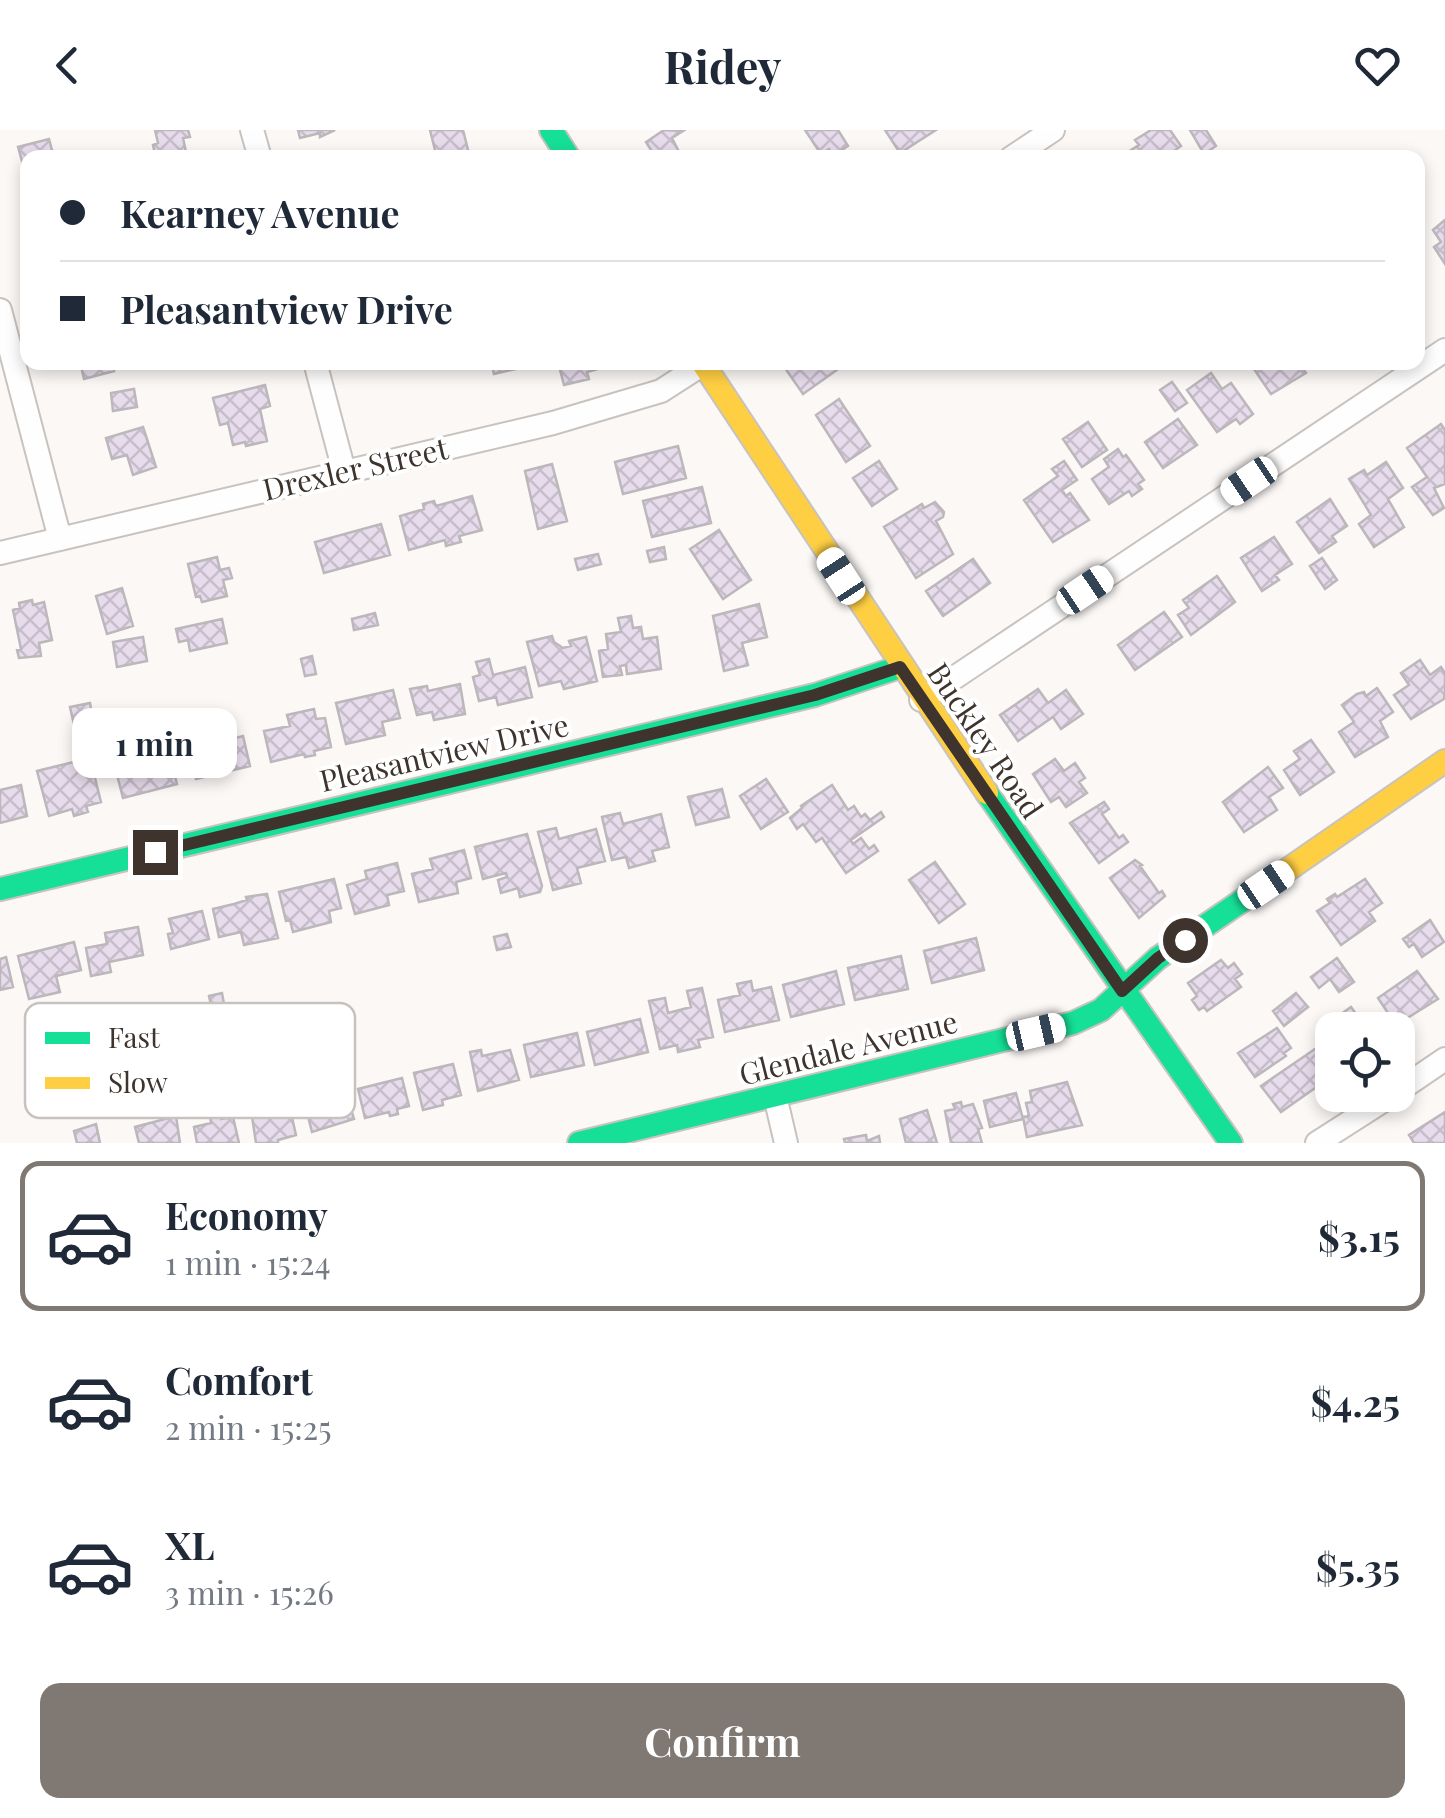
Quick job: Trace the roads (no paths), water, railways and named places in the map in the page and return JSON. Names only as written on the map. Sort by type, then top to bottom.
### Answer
[{"type":"street","points":[[1023,150],[1053,130]]},
{"type":"street","points":[[0,310],[60,539]]},
{"type":"street","points":[[317,370],[344,470]]},
{"type":"street","name":"Drexler Street","points":[[0,553],[553,422],[661,391],[693,370]]},
{"type":"street","name":"Buckley Road","points":[[709,370],[922,700],[1231,1143]]},
{"type":"street","points":[[922,700],[1415,370]]},
{"type":"street","name":"Pleasantview Drive","points":[[0,889],[815,695],[900,667]]},
{"type":"street","name":"Glendale Avenue","points":[[579,1143],[1073,1023],[1101,1010],[1158,958],[1445,761]]},
{"type":"street","points":[[1415,1079],[1445,1058]]},
{"type":"street","points":[[774,1096],[786,1143]]},
{"type":"street","points":[[1318,1143],[1366,1112]]}]
